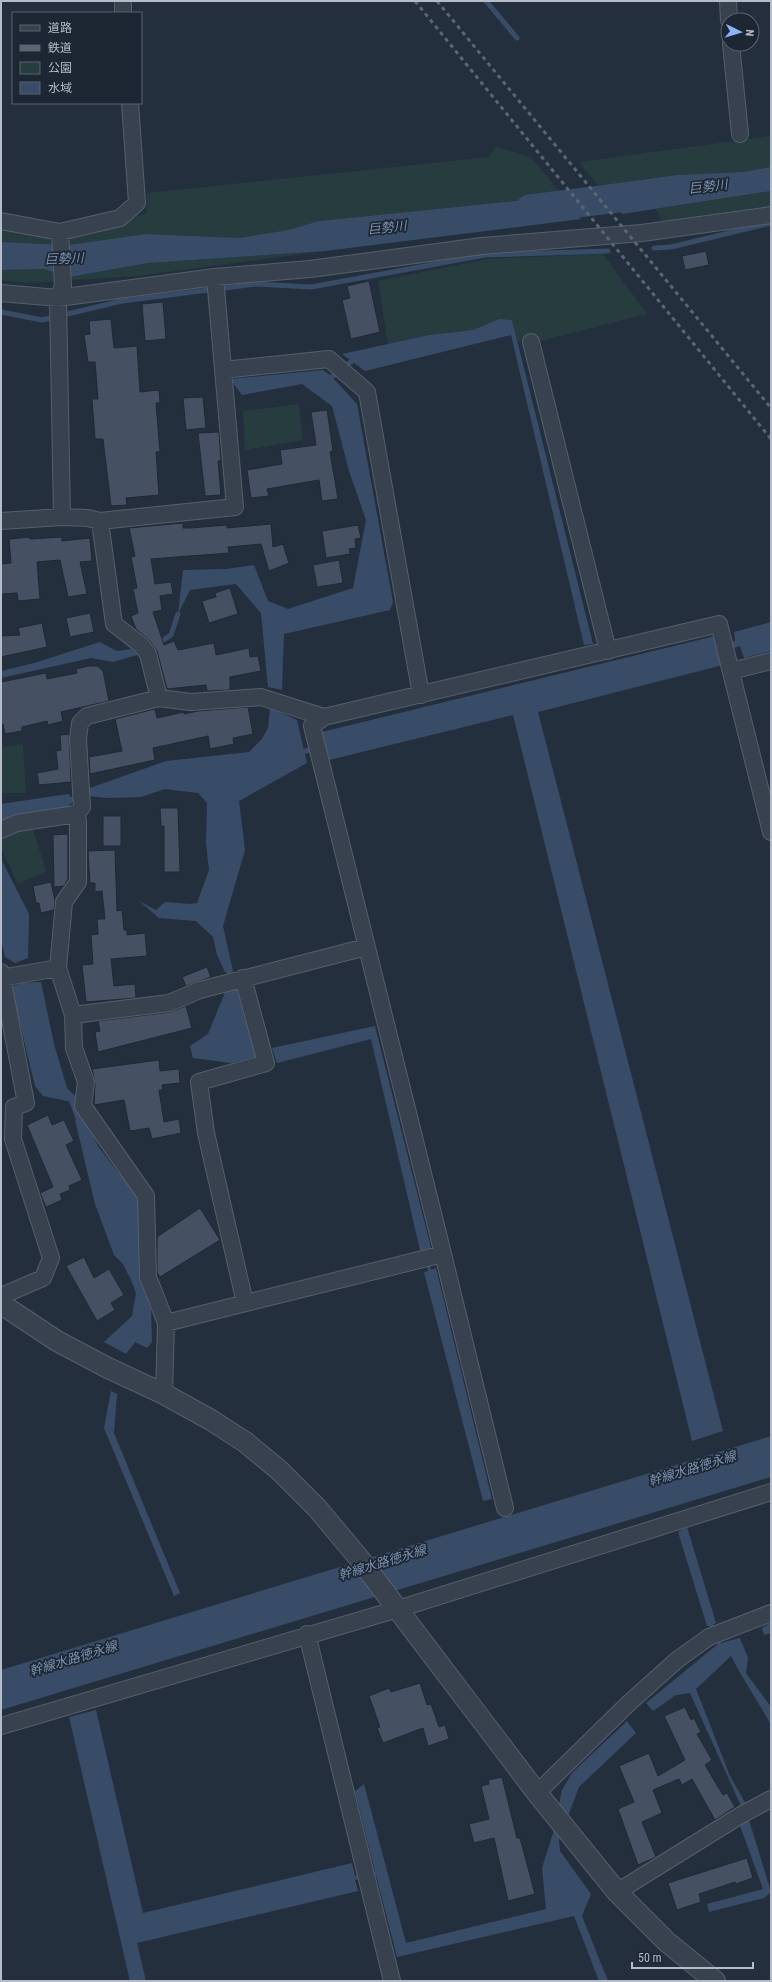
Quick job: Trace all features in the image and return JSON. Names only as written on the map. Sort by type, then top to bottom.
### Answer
[{"type":"street","points":[[123,1],[124,12]]},
{"type":"street","points":[[728,1],[729,12]]},
{"type":"street","points":[[732,52],[740,134]]},
{"type":"street","points":[[1,221],[60,232],[120,218],[137,203],[130,104]]},
{"type":"street","points":[[1,294],[60,297],[215,277],[310,269],[482,246],[642,234],[771,215]]},
{"type":"street","points":[[60,232],[59,330],[62,517]]},
{"type":"street","points":[[1,521],[62,517],[88,518],[100,521],[234,507],[215,277]]},
{"type":"street","points":[[531,342],[608,651]]},
{"type":"street","points":[[223,370],[329,359],[343,369],[367,392],[421,695]]},
{"type":"street","points":[[100,521],[114,624],[144,649],[159,698]]},
{"type":"street","points":[[506,1508],[440,1255],[312,726],[324,717],[719,624],[771,832]]},
{"type":"street","points":[[731,671],[771,661]]},
{"type":"street","points":[[164,1394],[166,1323],[148,1277],[146,1196],[83,1106],[86,1082],[74,1048],[73,1015],[58,968],[64,902],[78,882],[78,820],[81,787],[78,738],[80,723],[87,716],[159,698],[191,702],[261,697],[324,717]]},
{"type":"street","points":[[1,830],[16,823],[79,810]]},
{"type":"street","points":[[73,1015],[169,1003],[200,990],[235,980],[366,947]]},
{"type":"street","points":[[1,1296],[43,1278],[51,1258],[13,1139],[14,1107],[26,1103],[1,976],[58,968]]},
{"type":"street","points":[[235,980],[266,1063],[199,1082],[206,1133],[245,1304]]},
{"type":"street","points":[[166,1323],[440,1255]]},
{"type":"street","points":[[1,1304],[57,1341],[108,1368],[164,1394],[211,1420],[245,1442],[279,1470],[317,1508],[358,1557],[537,1793],[617,1892],[668,1942],[712,1980]]},
{"type":"street","points":[[1,1726],[308,1634],[394,1604],[771,1492]]},
{"type":"street","points":[[537,1793],[628,1703],[677,1660],[714,1634],[748,1623],[771,1613]]},
{"type":"street","points":[[308,1634],[392,1981]]},
{"type":"street","points":[[617,1892],[771,1798]]},
{"type":"green space","points":[[771,136],[771,167],[743,172],[676,175],[599,186],[579,162]]},
{"type":"green space","points":[[496,147],[531,157],[563,196],[319,221],[288,230],[239,238],[146,234],[68,245],[1,242],[1,228],[62,235],[146,214],[147,193],[489,157]]},
{"type":"green space","points":[[771,191],[771,206],[662,221],[656,209]]},
{"type":"green space","points":[[325,251],[138,276],[27,283],[1,280],[1,270],[44,269],[70,277],[148,263]]},
{"type":"green space","points":[[603,254],[647,314],[537,342],[517,341],[512,320],[499,319],[473,330],[429,335],[388,344],[378,281],[487,259]]},
{"type":"green space","points":[[299,404],[303,440],[245,450],[243,411]]},
{"type":"green space","points":[[23,744],[26,793],[1,793],[1,747]]},
{"type":"green space","points":[[32,826],[46,871],[18,884],[1,848],[1,839]]},
{"type":"water","points":[[771,167],[771,191],[622,214],[599,186],[676,175],[743,172]]},
{"type":"water","points":[[563,196],[581,219],[325,251],[148,263],[70,277],[44,269],[1,270],[1,242],[68,245],[146,234],[239,238],[288,230],[319,221]]},
{"type":"water","points":[[499,319],[512,320],[593,644],[584,645],[511,335],[365,371],[342,354],[429,335],[473,330]]},
{"type":"water","points":[[323,370],[332,377],[357,404],[393,602],[390,610],[284,634],[282,690],[268,687],[261,613],[236,584],[190,590],[178,614],[183,570],[226,569],[254,565],[268,601],[288,609],[353,588],[366,520],[349,471],[332,406],[302,384],[242,395],[230,379]]},
{"type":"water","points":[[771,622],[771,651],[744,658],[740,646],[720,652],[723,665],[538,712],[723,1431],[692,1441],[513,715],[329,760],[322,732],[715,636],[718,646],[735,641],[734,632]]},
{"type":"water","points":[[100,642],[117,651],[132,649],[137,655],[113,662],[91,658],[1,678],[1,671],[34,663]]},
{"type":"water","points":[[270,708],[297,720],[307,763],[239,801],[245,850],[223,926],[233,971],[229,974],[225,972],[217,955],[213,937],[196,921],[159,918],[139,901],[156,910],[165,902],[190,904],[197,903],[209,870],[206,843],[207,803],[198,793],[165,789],[141,797],[109,798],[88,796],[87,789],[166,761],[249,752],[262,739],[268,728]]},
{"type":"water","points":[[68,794],[75,800],[65,809],[1,826],[1,804]]},
{"type":"water","points":[[1,859],[29,914],[28,958],[15,963],[5,957],[1,940]]},
{"type":"water","points":[[41,982],[54,1044],[67,1088],[78,1099],[72,1102],[43,1096],[35,1086],[11,987],[21,983]]},
{"type":"water","points":[[233,988],[241,989],[257,1053],[255,1057],[231,1063],[193,1058],[190,1046],[208,1034],[226,990]]},
{"type":"water","points":[[375,1026],[431,1248],[427,1249],[431,1270],[436,1268],[492,1499],[483,1501],[424,1272],[428,1271],[424,1250],[420,1250],[371,1039],[277,1063],[272,1048]]},
{"type":"water","points":[[83,1116],[98,1146],[141,1202],[140,1245],[143,1287],[151,1309],[152,1342],[147,1348],[135,1342],[126,1354],[104,1342],[132,1316],[136,1293],[123,1264],[114,1255],[95,1204],[75,1120]]},
{"type":"water","points":[[111,1391],[117,1394],[114,1433],[180,1593],[174,1596],[104,1428]]},
{"type":"water","name":"幹線水路徳永線","points":[[771,1436],[771,1477],[1,1710],[1,1670]]},
{"type":"water","points":[[687,1527],[716,1623],[713,1625],[721,1643],[740,1638],[748,1658],[746,1673],[771,1707],[771,1725],[740,1674],[731,1656],[696,1689],[730,1776],[746,1804],[741,1806],[690,1693],[676,1695],[653,1711],[646,1703],[718,1644],[710,1626],[707,1626],[678,1532]]},
{"type":"water","points":[[771,1623],[771,1633],[764,1635],[762,1628]]},
{"type":"water","points":[[96,1710],[143,1913],[352,1863],[355,1876],[375,1871],[355,1791],[364,1784],[406,1943],[546,1909],[542,1868],[554,1830],[562,1790],[572,1773],[627,1721],[636,1733],[579,1787],[559,1840],[560,1851],[591,1894],[582,1916],[608,1981],[599,1981],[574,1916],[397,1957],[376,1875],[355,1880],[358,1891],[137,1943],[146,1981],[130,1981],[69,1717]]},
{"type":"water","points":[[749,1820],[771,1892],[764,1898],[709,1912],[707,1904],[763,1889],[739,1823]]},
{"type":"pier","points":[[598,184],[623,216],[620,215],[607,200],[597,187]]},
{"type":"pier","points":[[561,194],[564,195],[583,218],[583,220]]},
{"type":"building","points":[[706,251],[709,265],[685,270],[682,256]]},
{"type":"building","points":[[369,281],[380,332],[351,339],[342,300],[350,298],[347,286]]},
{"type":"building","points":[[163,302],[166,339],[145,341],[142,304]]},
{"type":"building","points":[[111,319],[114,348],[137,346],[140,392],[159,390],[160,403],[156,403],[160,452],[156,452],[159,495],[126,498],[127,505],[111,506],[103,439],[95,439],[92,399],[98,399],[95,362],[88,362],[84,335],[90,334],[89,321]]},
{"type":"building","points":[[203,397],[206,428],[186,430],[183,398]]},
{"type":"building","points":[[327,410],[333,451],[330,452],[338,499],[322,501],[319,480],[267,489],[269,496],[251,498],[247,470],[282,464],[280,450],[316,445],[311,412]]},
{"type":"building","points":[[219,432],[221,461],[218,461],[221,495],[205,496],[198,433]]},
{"type":"building","points":[[183,523],[183,528],[227,525],[227,528],[271,524],[273,547],[283,544],[289,563],[269,571],[261,544],[228,547],[229,553],[151,559],[155,584],[171,582],[173,594],[160,596],[162,610],[153,612],[164,645],[174,641],[178,650],[214,643],[216,655],[249,648],[250,657],[258,656],[261,671],[230,677],[230,690],[207,691],[206,685],[167,689],[157,651],[149,640],[136,629],[131,616],[138,613],[133,589],[137,588],[131,557],[135,556],[129,528]]},
{"type":"building","points":[[358,525],[361,538],[355,539],[356,548],[349,549],[350,554],[326,558],[322,531]]},
{"type":"building","points":[[30,537],[30,539],[62,537],[62,541],[90,538],[92,561],[80,562],[87,594],[68,597],[60,560],[37,562],[40,599],[18,601],[17,593],[1,594],[1,564],[11,563],[9,539]]},
{"type":"building","points":[[339,560],[343,583],[317,587],[313,565]]},
{"type":"building","points":[[230,588],[238,614],[209,623],[202,601],[216,597],[215,593]]},
{"type":"building","points":[[90,613],[94,632],[70,637],[66,618]]},
{"type":"building","points":[[42,623],[47,647],[1,657],[1,636],[20,635],[18,628]]},
{"type":"building","points":[[97,666],[103,671],[109,701],[61,712],[63,721],[48,725],[47,721],[22,727],[22,731],[5,734],[3,724],[1,725],[1,682],[46,673],[47,679],[77,673],[76,669]]},
{"type":"building","points":[[248,707],[253,734],[233,738],[234,744],[210,749],[208,736],[153,748],[155,760],[90,774],[89,757],[122,751],[115,719],[155,709],[157,718],[184,712],[184,714],[198,711]]},
{"type":"building","points":[[69,734],[71,782],[39,785],[37,773],[58,769],[56,751],[61,750],[60,735]]},
{"type":"building","points":[[160,808],[178,808],[180,872],[164,872],[164,826],[161,826]]},
{"type":"building","points":[[103,816],[121,816],[121,846],[103,846]]},
{"type":"building","points":[[68,834],[68,879],[64,886],[54,887],[53,835]]},
{"type":"building","points":[[115,850],[117,911],[122,910],[124,930],[127,930],[127,935],[145,933],[147,956],[111,959],[114,986],[135,984],[136,998],[86,1002],[82,965],[93,964],[91,935],[98,934],[97,919],[105,919],[102,891],[95,892],[95,883],[90,883],[88,851]]},
{"type":"building","points":[[51,882],[55,901],[54,910],[41,913],[39,903],[36,903],[33,886]]},
{"type":"building","points":[[207,967],[211,977],[186,986],[182,977]]},
{"type":"building","points":[[186,1006],[192,1028],[98,1052],[95,1032],[100,1031],[98,1021],[170,1012]]},
{"type":"building","points":[[159,1060],[160,1071],[179,1069],[180,1083],[162,1085],[163,1090],[159,1090],[164,1122],[179,1119],[181,1133],[152,1139],[149,1128],[130,1131],[124,1100],[94,1105],[95,1083],[92,1069]]},
{"type":"building","points":[[48,1115],[52,1125],[64,1120],[74,1141],[66,1145],[82,1180],[69,1186],[70,1190],[60,1194],[62,1200],[46,1207],[40,1193],[53,1187],[27,1125]]},
{"type":"building","points":[[200,1208],[220,1240],[160,1277],[157,1272],[157,1237]]},
{"type":"building","points":[[84,1257],[94,1278],[109,1269],[124,1295],[111,1303],[115,1310],[97,1321],[66,1266]]},
{"type":"building","points":[[420,1683],[427,1705],[431,1704],[439,1727],[445,1725],[449,1739],[428,1746],[423,1728],[383,1743],[377,1728],[380,1727],[369,1696],[389,1688],[391,1692]]},
{"type":"building","points":[[685,1707],[691,1720],[694,1718],[701,1732],[697,1734],[712,1760],[705,1765],[723,1795],[727,1793],[735,1807],[715,1820],[692,1779],[682,1785],[679,1779],[653,1790],[662,1813],[642,1822],[656,1857],[638,1865],[618,1809],[634,1802],[619,1766],[649,1753],[658,1776],[685,1760],[664,1716]]},
{"type":"building","points":[[502,1777],[517,1838],[520,1838],[535,1894],[508,1901],[494,1838],[474,1843],[469,1824],[489,1819],[481,1786],[489,1784],[488,1780]]},
{"type":"building","points":[[747,1858],[753,1878],[736,1884],[735,1882],[699,1894],[701,1902],[677,1910],[668,1883]]},
{"type":"waterway","points":[[486,1],[517,38]]},
{"type":"waterway","name":"巨勢川","points":[[530,209],[649,194]]},
{"type":"waterway","points":[[654,248],[671,247],[771,223]]},
{"type":"waterway","points":[[1,312],[42,320],[122,301],[256,284],[311,287],[485,255],[608,251]]},
{"type":"waterway","points":[[332,377],[352,361]]},
{"type":"waterway","points":[[135,652],[162,641],[171,635],[178,614]]},
{"type":"waterway","points":[[298,753],[326,746]]},
{"type":"waterway","points":[[72,1102],[78,1118]]},
{"type":"railway","points":[[415,1],[771,439]]},
{"type":"railway","points":[[437,1],[771,408]]}]
